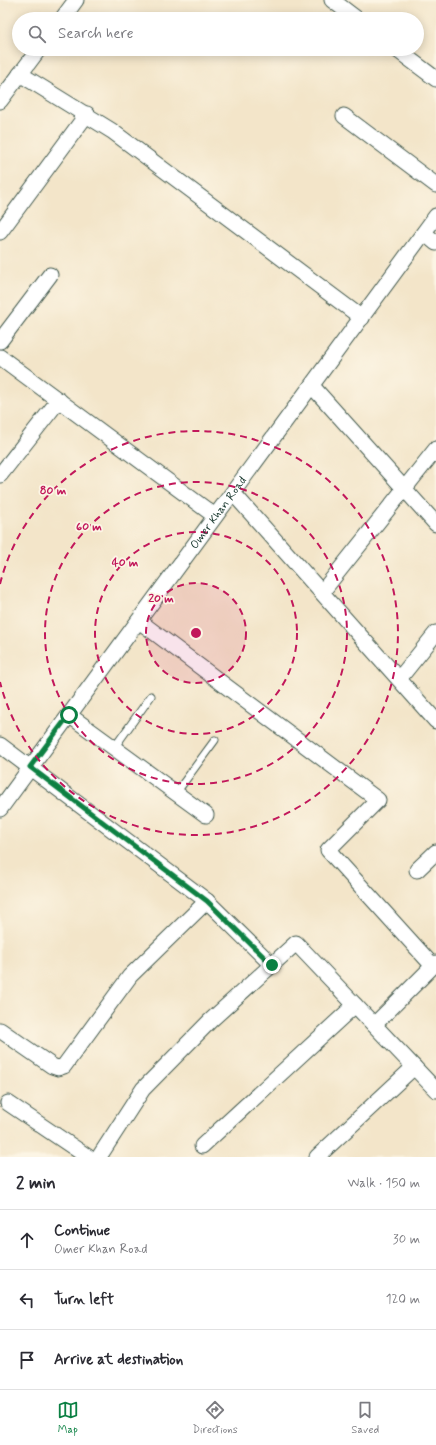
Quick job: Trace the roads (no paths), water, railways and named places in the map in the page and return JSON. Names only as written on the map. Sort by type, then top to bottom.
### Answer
[{"type":"street","points":[[67,12],[76,0]]},
{"type":"street","points":[[332,0],[348,12]]},
{"type":"street","points":[[0,101],[34,56]]},
{"type":"street","points":[[405,56],[436,79]]},
{"type":"street","points":[[20,74],[87,114],[362,318]]},
{"type":"street","points":[[0,232],[87,114]]},
{"type":"street","points":[[344,116],[436,185]]},
{"type":"street","name":"Omer Khan Road","points":[[0,809],[436,216]]},
{"type":"street","points":[[424,233],[436,243]]},
{"type":"street","points":[[0,340],[50,275]]},
{"type":"street","points":[[0,357],[215,516]]},
{"type":"street","points":[[312,386],[436,524]]},
{"type":"street","points":[[0,475],[59,400]]},
{"type":"street","points":[[322,592],[436,449]]},
{"type":"street","points":[[233,493],[436,720]]},
{"type":"street","points":[[139,621],[378,800],[328,850],[434,964],[374,1025]]},
{"type":"street","points":[[399,679],[436,633]]},
{"type":"street","points":[[69,715],[206,815]]},
{"type":"street","points":[[0,744],[207,901],[272,965]]},
{"type":"street","points":[[417,870],[436,852]]},
{"type":"street","points":[[0,1030],[52,1066],[58,1068],[64,1066],[130,976],[207,901]]},
{"type":"street","points":[[99,1157],[143,1089],[210,1021],[296,943],[414,1067],[435,1087]]},
{"type":"street","points":[[202,1146],[355,1005]]},
{"type":"street","points":[[317,1157],[414,1067]]},
{"type":"street","points":[[8,1102],[88,1157]]},
{"type":"lane","points":[[114,748],[151,696]]},
{"type":"lane","points":[[176,793],[216,740]]}]
